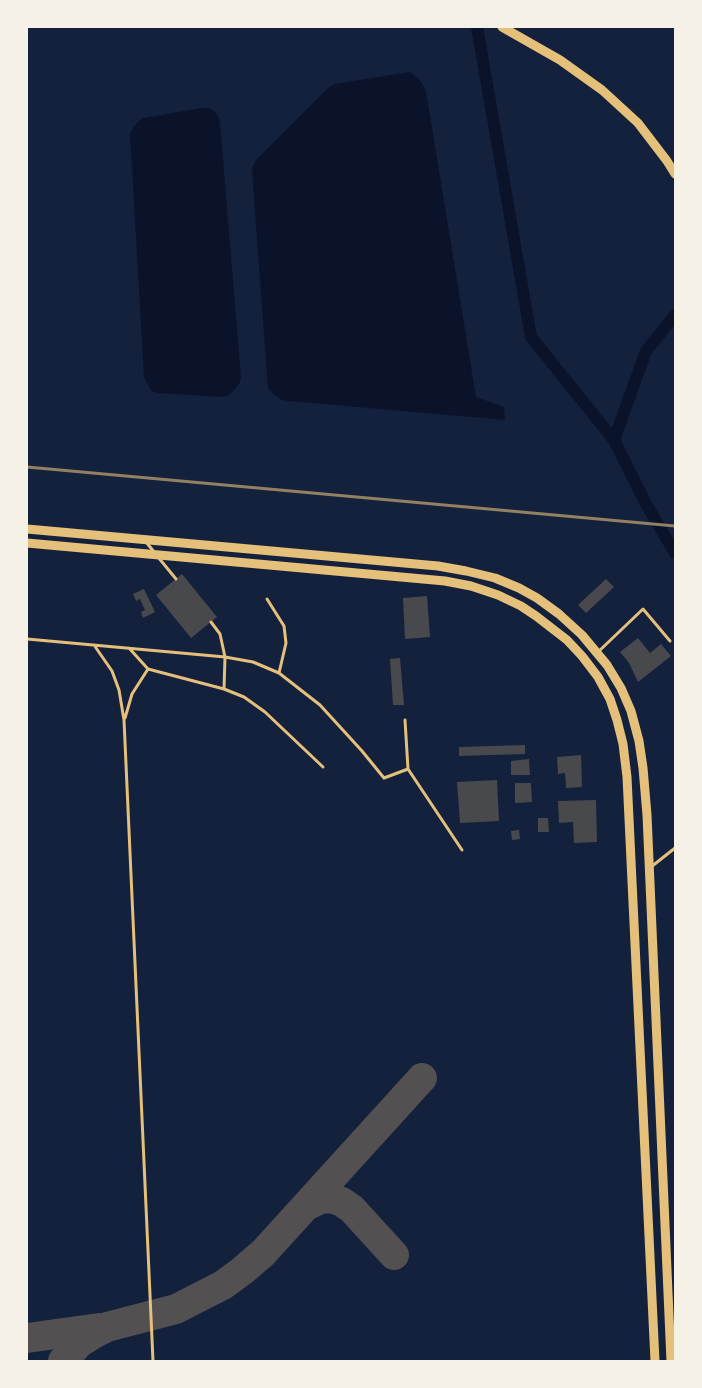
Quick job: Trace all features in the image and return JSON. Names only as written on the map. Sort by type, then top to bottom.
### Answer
[{"type":"main road","points":[[502,27],[560,60],[602,90],[638,123],[675,174]]},
{"type":"main road","points":[[27,529],[438,566],[466,571],[495,578],[519,588],[537,598],[559,614],[598,652],[621,688],[631,711],[639,741],[643,768],[671,1361]]},
{"type":"main road","points":[[27,544],[445,581],[471,586],[498,595],[521,606],[567,640],[582,656],[598,677],[610,699],[623,744],[627,777],[655,1361]]},
{"type":"lane","points":[[144,539],[176,579]]},
{"type":"lane","points":[[267,599],[284,626],[286,643],[279,673]]},
{"type":"lane","points":[[598,652],[643,609],[670,641]]},
{"type":"lane","points":[[211,622],[220,634],[225,657],[224,689]]},
{"type":"lane","points":[[27,638],[225,657],[253,662],[279,673],[320,704],[384,778],[408,769]]},
{"type":"lane","points":[[94,644],[112,671],[119,690],[124,720],[153,1361]]},
{"type":"lane","points":[[129,648],[148,669],[224,689],[244,697],[265,712],[323,767]]},
{"type":"lane","points":[[124,720],[132,694],[148,669]]},
{"type":"lane","points":[[405,720],[408,769],[462,850]]},
{"type":"lane","points":[[648,870],[675,848]]},
{"type":"water","points":[[410,72],[420,80],[426,91],[476,397],[504,407],[505,420],[289,401],[282,400],[274,395],[268,388],[252,172],[253,166],[256,160],[329,87],[334,84]]},
{"type":"water","points":[[209,108],[214,111],[220,122],[241,378],[239,384],[234,390],[229,395],[223,397],[158,393],[152,391],[144,377],[130,133],[138,121],[143,118]]},
{"type":"building","points":[[182,574],[217,617],[191,638],[156,595]]},
{"type":"building","points":[[606,579],[614,587],[586,613],[578,605]]},
{"type":"building","points":[[144,589],[155,612],[143,618],[141,612],[145,610],[140,599],[136,601],[133,594]]},
{"type":"building","points":[[427,596],[430,637],[405,639],[403,598]]},
{"type":"building","points":[[638,638],[650,653],[661,644],[671,656],[638,682],[629,663],[620,652]]},
{"type":"building","points":[[400,658],[404,705],[393,705],[390,659]]},
{"type":"building","points":[[525,745],[525,754],[459,756],[459,747]]},
{"type":"building","points":[[581,755],[582,787],[566,788],[565,773],[558,774],[557,757]]},
{"type":"building","points":[[529,759],[530,775],[511,775],[511,761]]},
{"type":"building","points":[[497,780],[499,821],[460,823],[457,782]]},
{"type":"building","points":[[515,783],[531,783],[532,802],[515,803]]},
{"type":"building","points":[[596,800],[597,842],[574,843],[573,822],[559,823],[558,801]]},
{"type":"building","points":[[538,818],[548,818],[549,832],[538,832]]},
{"type":"building","points":[[519,830],[520,839],[512,840],[511,831]]},
{"type":"waterway","points":[[477,27],[531,337],[614,440],[645,502],[675,553]]},
{"type":"waterway","points":[[614,440],[646,351],[675,315]]},
{"type":"taxiway","points":[[63,1361],[79,1343],[95,1333],[107,1327],[176,1309],[223,1285],[242,1271],[263,1253],[422,1078]]},
{"type":"taxiway","points":[[306,1206],[320,1199],[331,1198],[342,1202],[352,1209],[394,1255]]},
{"type":"taxiway","points":[[27,1338],[99,1328]]},
{"type":"railway","points":[[27,467],[675,526]]}]
